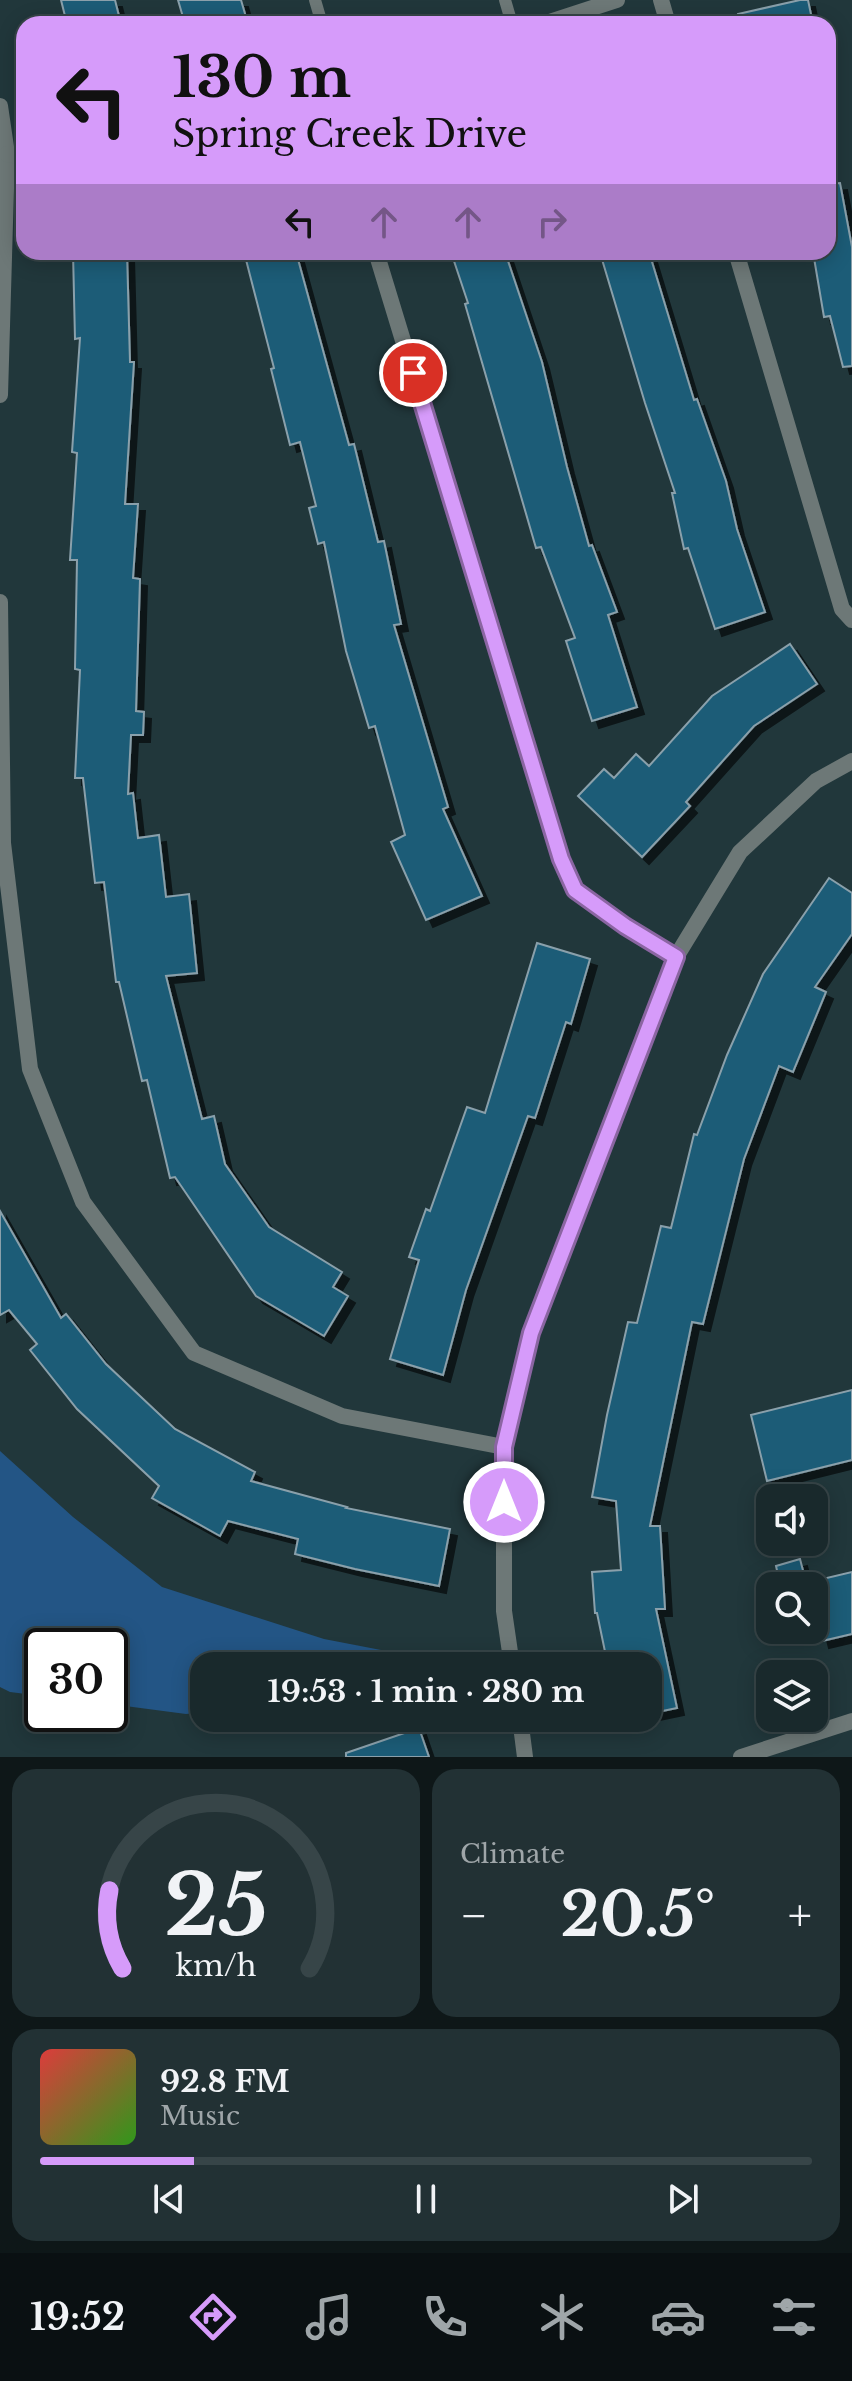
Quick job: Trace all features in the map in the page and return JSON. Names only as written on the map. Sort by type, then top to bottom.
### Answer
[{"type":"street","points":[[567,16],[612,1]]},
{"type":"street","points":[[0,106],[7,154],[0,395]]},
{"type":"street","points":[[7,154],[16,156]]},
{"type":"street","points":[[378,260],[561,859],[575,890],[676,957]]},
{"type":"street","points":[[738,260],[842,609],[852,620]]},
{"type":"street","points":[[0,602],[1,843],[30,1069],[83,1202],[194,1353],[342,1416],[504,1447]]},
{"type":"street","points":[[510,1652],[504,1611],[504,1447],[531,1333],[676,957],[740,852],[816,781],[852,761]]},
{"type":"street","points":[[741,1757],[852,1721]]},
{"type":"street","points":[[522,1732],[525,1757]]},
{"type":"water","points":[[0,1451],[73,1517],[162,1587],[324,1639],[391,1652],[190,1652],[190,1714],[186,1714],[128,1706],[128,1628],[24,1628],[24,1694],[0,1687]]},
{"type":"building","points":[[61,0],[115,0],[119,16],[65,16]]},
{"type":"building","points":[[178,0],[241,0],[246,16],[183,16]]},
{"type":"building","points":[[808,0],[811,16],[738,16]]},
{"type":"building","points":[[836,183],[840,183],[852,247],[852,366],[843,367],[830,316],[824,317],[814,260],[836,260]]},
{"type":"building","points":[[73,260],[127,260],[130,362],[134,362],[125,504],[138,504],[133,578],[140,579],[136,711],[144,712],[143,735],[131,735],[128,794],[133,793],[138,838],[159,835],[166,897],[189,894],[197,973],[166,976],[202,1119],[214,1116],[225,1164],[269,1227],[342,1272],[333,1287],[348,1296],[324,1336],[256,1296],[175,1177],[170,1178],[147,1080],[142,1081],[119,982],[116,982],[104,882],[95,883],[83,778],[75,778],[80,670],[75,669],[77,560],[70,560],[77,453],[72,452],[80,338],[75,339]]},
{"type":"building","points":[[246,260],[298,260],[349,445],[354,444],[378,542],[384,541],[401,624],[394,625],[448,807],[443,809],[482,896],[426,920],[391,842],[405,835],[375,726],[369,728],[346,651],[324,542],[318,544],[309,508],[316,506],[300,442],[290,445],[271,369],[274,368]]},
{"type":"building","points":[[454,260],[508,260],[542,362],[589,546],[592,545],[617,612],[608,615],[637,707],[592,721],[566,641],[575,638],[541,547],[536,548],[465,304],[468,303]]},
{"type":"building","points":[[602,260],[651,260],[694,400],[697,399],[726,481],[737,529],[765,612],[715,629],[688,548],[684,549],[672,493],[675,493]]},
{"type":"building","points":[[790,644],[817,684],[754,726],[686,802],[690,806],[642,857],[578,796],[604,769],[614,778],[636,754],[649,766],[712,696]]},
{"type":"building","points":[[829,878],[852,893],[852,934],[815,987],[826,992],[793,1072],[779,1066],[744,1159],[703,1324],[692,1322],[650,1526],[660,1526],[665,1609],[656,1609],[677,1708],[662,1711],[662,1652],[605,1652],[595,1613],[592,1572],[621,1570],[616,1501],[592,1497],[628,1322],[637,1323],[661,1226],[671,1228],[694,1134],[697,1135],[727,1055],[763,974]]},
{"type":"building","points":[[537,943],[590,959],[571,1024],[566,1022],[535,1118],[528,1116],[466,1290],[443,1375],[390,1359],[419,1260],[409,1257],[426,1209],[430,1211],[467,1107],[485,1113]]},
{"type":"building","points":[[0,1211],[61,1318],[66,1314],[106,1364],[175,1429],[255,1472],[251,1481],[346,1508],[450,1529],[439,1586],[295,1554],[298,1539],[228,1521],[220,1536],[152,1498],[159,1486],[77,1409],[30,1350],[37,1344],[9,1310],[0,1315]]},
{"type":"building","points":[[852,1390],[852,1460],[767,1481],[751,1415]]},
{"type":"building","points":[[800,1559],[803,1572],[777,1572],[776,1566]]},
{"type":"building","points":[[852,1572],[852,1634],[828,1640],[828,1578]]},
{"type":"building","points":[[407,1732],[420,1732],[429,1757],[346,1757],[346,1753]]},
{"type":"route","points":[[413,373],[561,859],[575,890],[676,957],[531,1333],[504,1447],[504,1502]]}]
